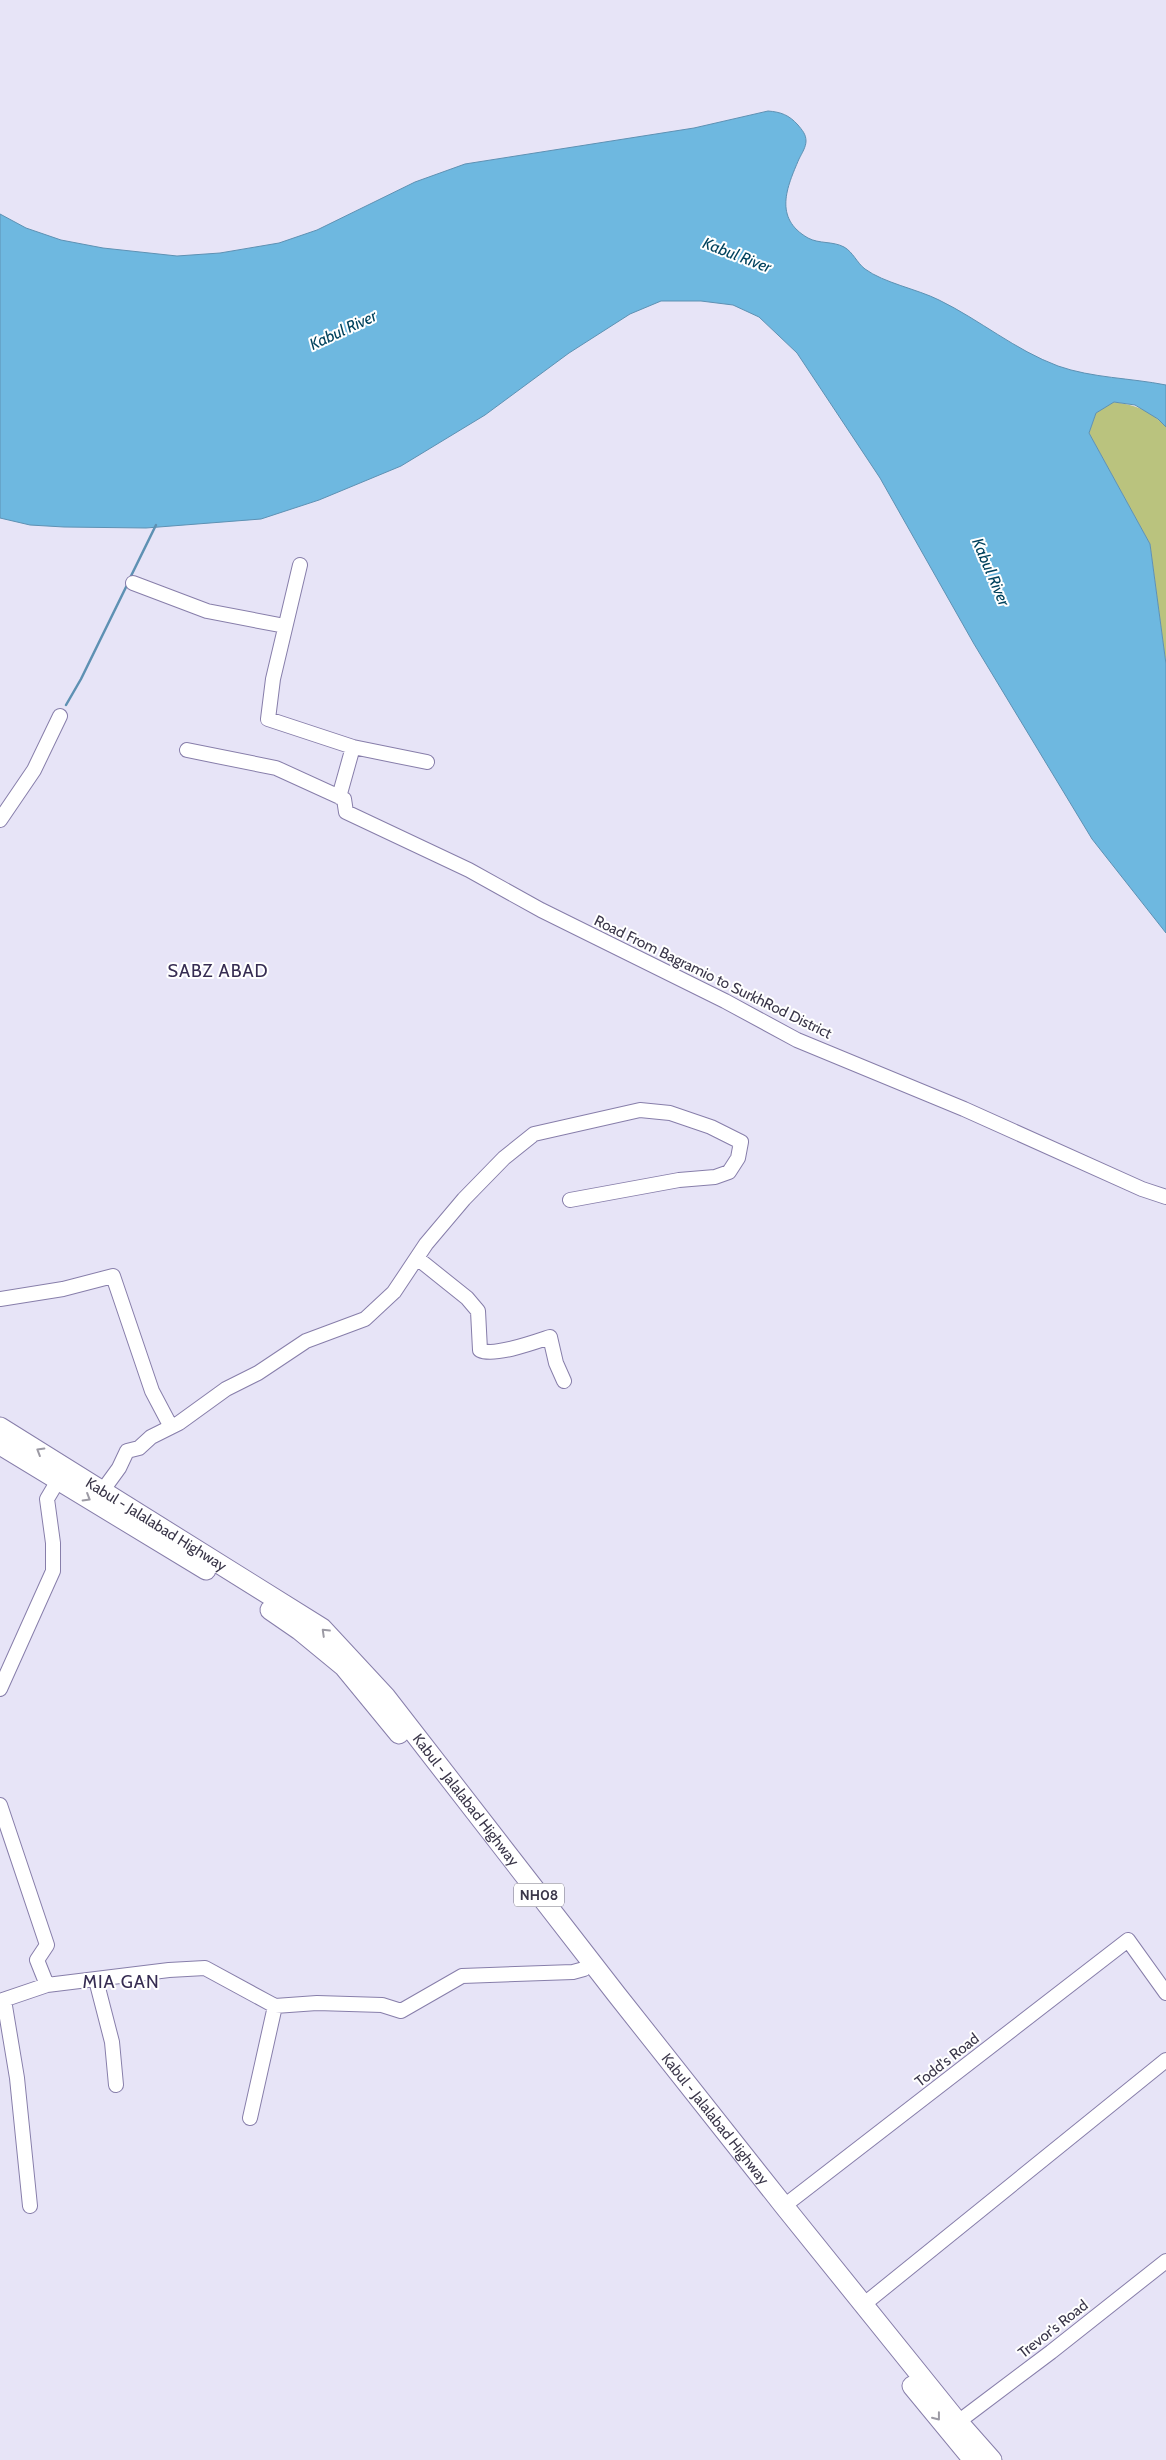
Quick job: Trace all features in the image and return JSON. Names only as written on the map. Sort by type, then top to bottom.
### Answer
[{"type":"highway","name":"Kabul - Jalalabad Highway","points":[[0,1428],[62,1474],[262,1604],[299,1630],[344,1667],[973,2460]]},
{"type":"highway","name":"Kabul - Jalalabad Highway","points":[[0,1445],[62,1474],[103,1490],[322,1628],[386,1696],[610,1987],[863,2305],[958,2422],[992,2460]]},
{"type":"street","points":[[300,565],[273,679],[268,719],[353,748],[427,762]]},
{"type":"street","points":[[133,583],[207,611],[285,626]]},
{"type":"street","points":[[0,820],[34,770],[60,716]]},
{"type":"street","points":[[187,750],[276,768],[341,798],[353,748]]},
{"type":"street","name":"Road From Bagramio to SurkhRod District","points":[[341,798],[346,812],[468,870],[542,910],[725,1001],[797,1040],[964,1109],[1107,1174],[1166,1197]]},
{"type":"street","points":[[103,1490],[119,1468],[127,1451],[139,1448],[151,1437],[171,1427],[226,1389],[258,1373],[306,1341],[365,1319],[394,1292],[417,1258],[464,1199],[504,1158],[534,1134],[640,1110],[670,1113],[710,1127],[741,1142],[738,1158],[729,1172],[715,1177],[679,1180],[570,1200]]},
{"type":"street","points":[[417,1258],[467,1298],[478,1310],[480,1350],[485,1352],[511,1348],[550,1337],[556,1363],[564,1381]]},
{"type":"street","points":[[0,1299],[62,1289],[113,1276],[152,1391],[171,1427]]},
{"type":"street","points":[[0,1689],[53,1570],[53,1543],[47,1500],[62,1474]]},
{"type":"street","points":[[0,1805],[47,1945],[37,1960],[47,1985]]},
{"type":"street","name":"Todd's Road","points":[[784,2206],[1128,1940],[1166,1993]]},
{"type":"street","points":[[30,2206],[17,2078],[2,2000],[47,1985],[169,1970],[205,1968],[274,2006],[316,2004],[382,2005],[402,2011],[462,1976],[573,1972],[584,1969]]},
{"type":"street","points":[[96,1980],[112,2042],[116,2085]]},
{"type":"street","points":[[250,2118],[274,2006]]},
{"type":"street","points":[[863,2305],[1166,2060]]},
{"type":"street","name":"Trevor's Road","points":[[958,2422],[1051,2352],[1166,2261]]},
{"type":"green space","points":[[1113,402],[1142,409],[1154,416],[1166,427],[1166,664],[1150,544],[1089,433],[1096,413]]},
{"type":"water","name":"Kabul River","points":[[768,111],[788,116],[804,132],[805,146],[790,180],[786,202],[790,221],[797,230],[808,238],[844,247],[862,267],[873,274],[939,300],[1027,352],[1058,366],[1098,375],[1166,385],[1166,427],[1158,419],[1135,405],[1114,402],[1096,413],[1089,433],[1150,544],[1166,664],[1166,933],[1092,839],[974,644],[880,478],[797,353],[759,317],[733,305],[701,301],[661,301],[630,314],[569,353],[485,415],[401,466],[319,500],[261,519],[146,528],[30,525],[0,518],[0,214],[26,228],[61,240],[103,248],[177,256],[220,253],[279,243],[317,230],[415,182],[465,164],[694,128]]},
{"type":"waterway","points":[[130,578],[156,525]]},
{"type":"waterway","points":[[66,705],[81,679],[128,583]]},
{"type":"district","name":"SABZ ABAD","points":[[218,971]]},
{"type":"district","name":"MIA GAN","points":[[121,1982]]}]
